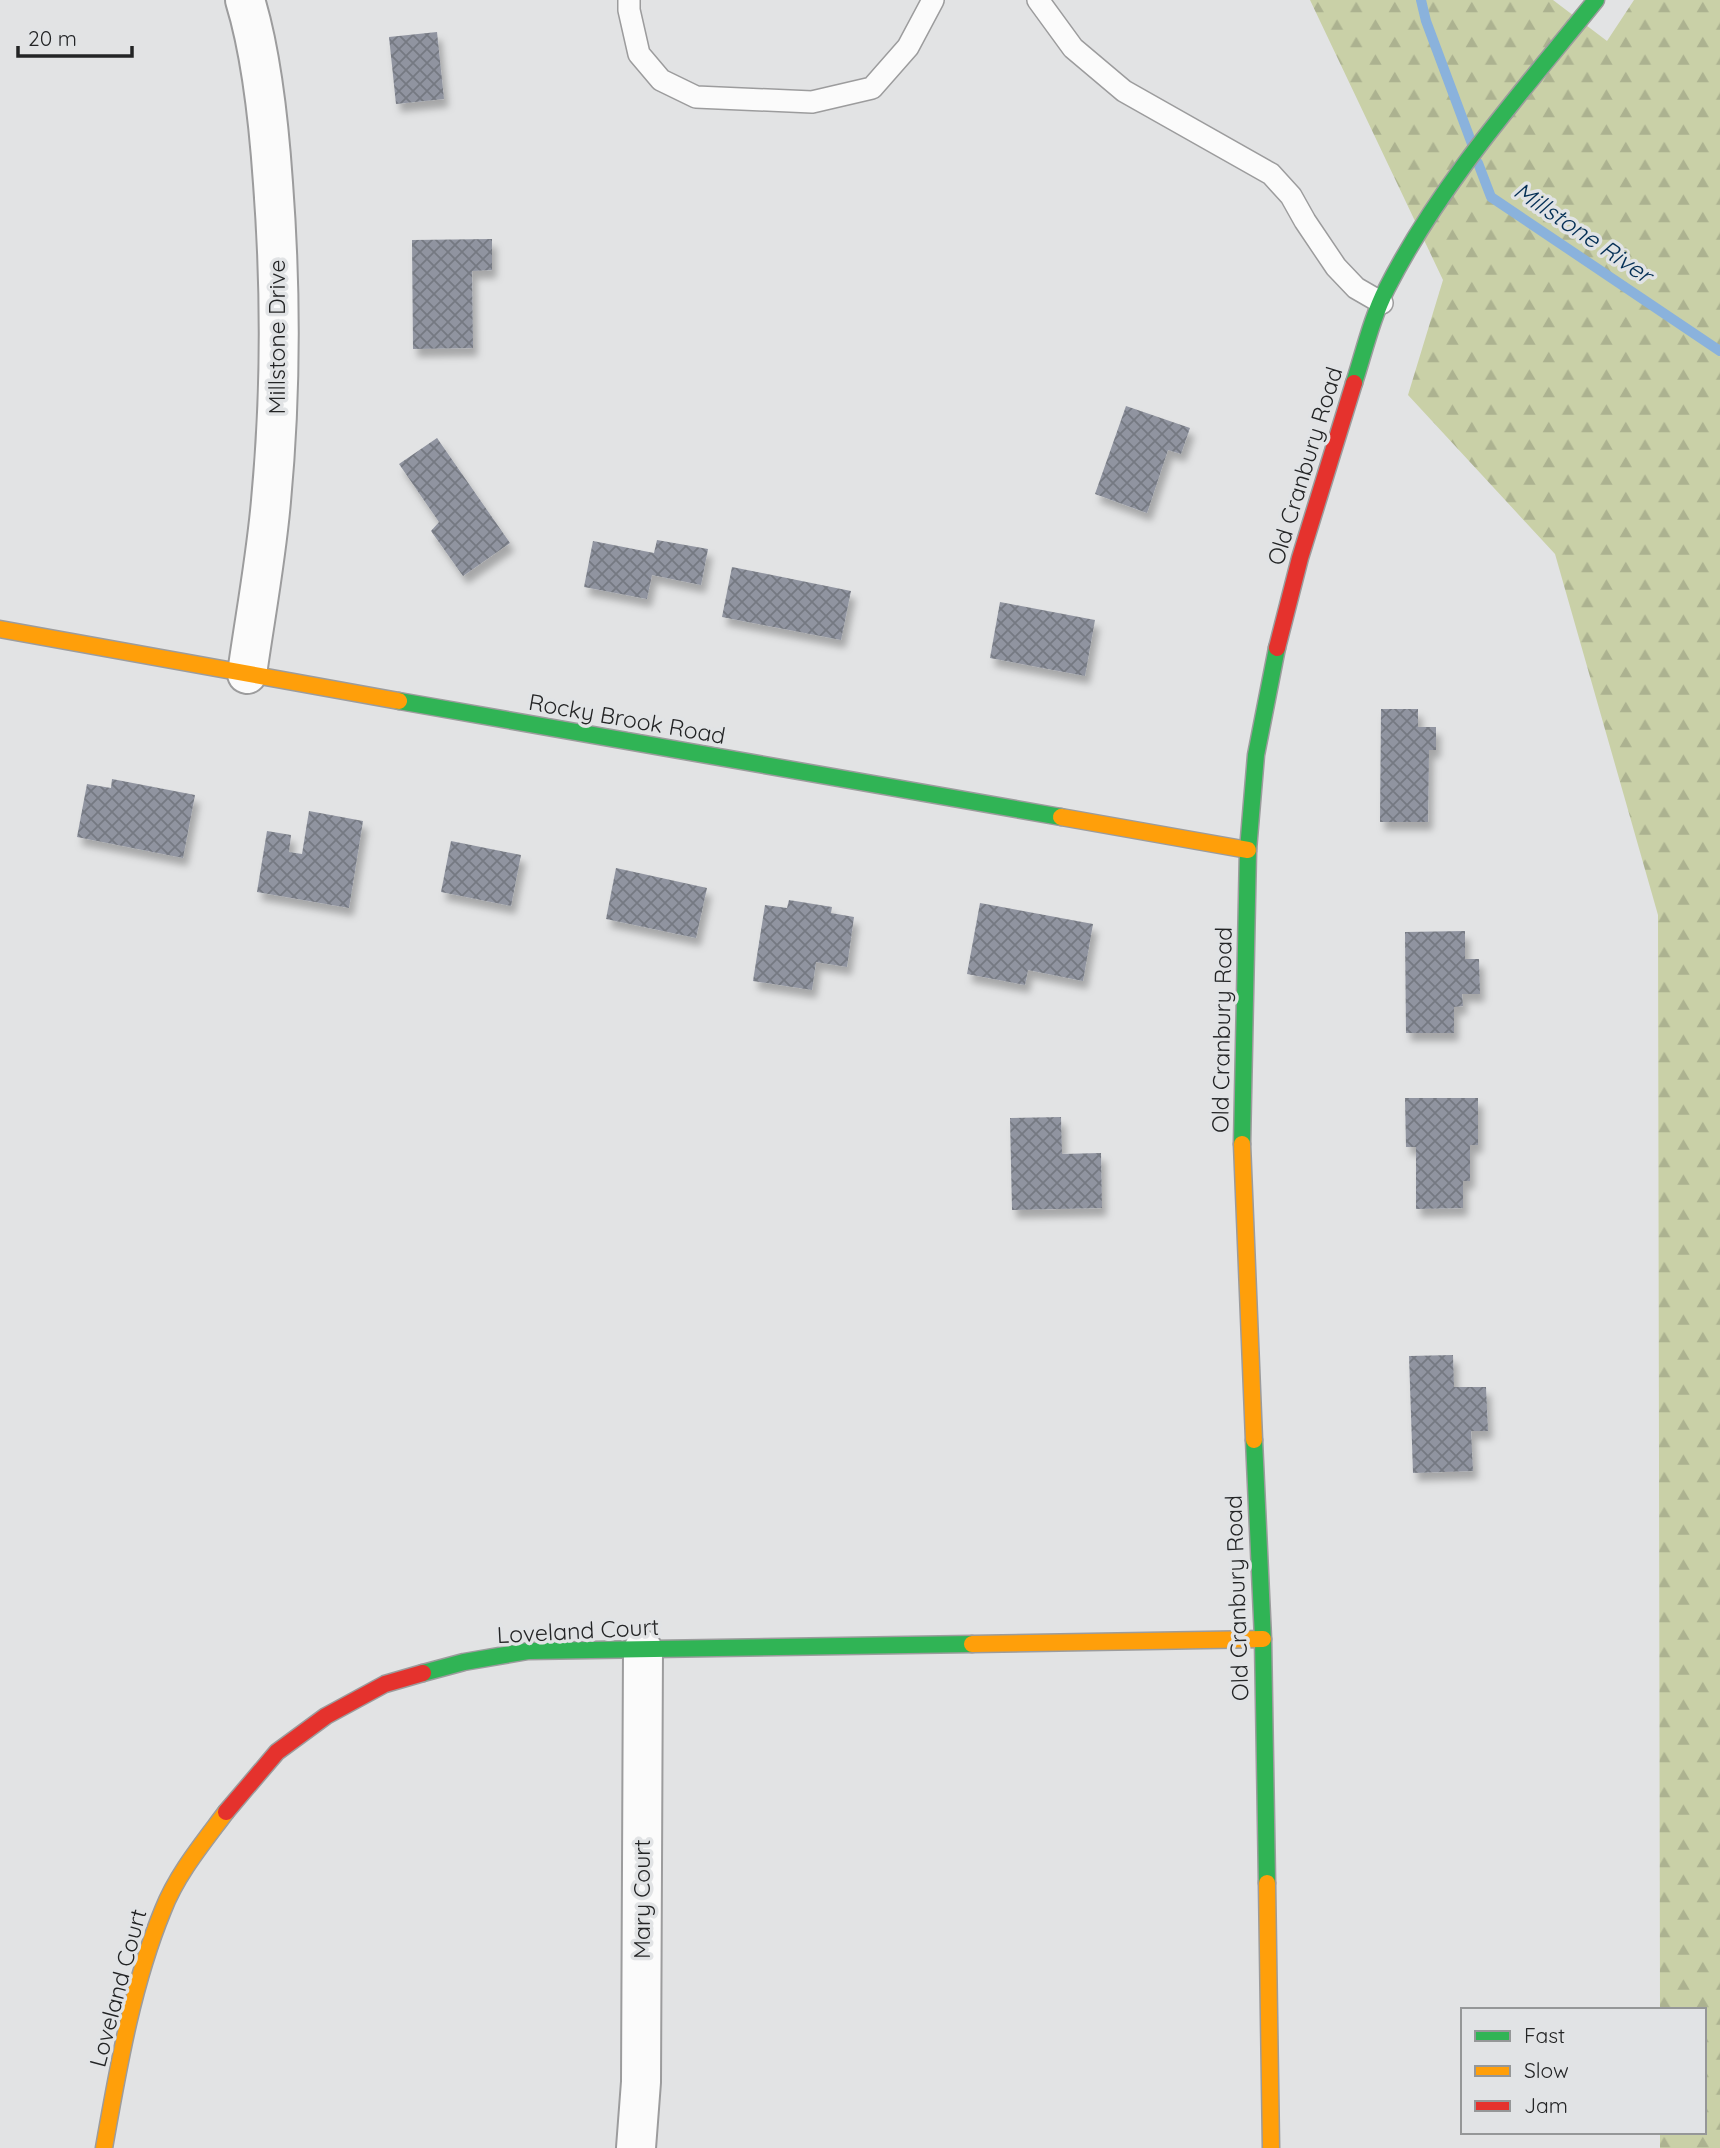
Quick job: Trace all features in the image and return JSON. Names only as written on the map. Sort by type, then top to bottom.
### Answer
[{"type":"street","name":"Millstone Drive","points":[[245,0],[253,24],[270,139],[279,261],[279,381],[271,503],[247,674]]},
{"type":"street","name":"Old Cranbury Road","points":[[1271,2148],[1262,1639],[1242,1165],[1248,850],[1256,755],[1274,661],[1300,558],[1365,348],[1387,290],[1433,209],[1506,111],[1597,0]]},
{"type":"street","name":"Rocky Brook Road","points":[[0,629],[1248,850]]},
{"type":"street","name":"Loveland Court","points":[[104,2148],[136,1992],[163,1909],[194,1854],[236,1799],[277,1752],[326,1716],[385,1684],[464,1662],[528,1651],[1262,1639]]},
{"type":"street","name":"Mary Court","points":[[636,2148],[641,2081],[643,1650]]},
{"type":"lane","points":[[629,0],[639,54],[660,80],[696,97],[812,102],[872,88],[908,47],[933,0]]},
{"type":"lane","points":[[1038,0],[1073,48],[1124,92],[1270,174],[1291,196],[1336,267],[1356,288],[1382,303]]},
{"type":"green space","points":[[1310,0],[1553,0],[1607,41],[1634,0],[1720,0],[1720,2148],[1660,2148],[1660,2134],[1706,2134],[1706,2008],[1660,2008],[1658,915],[1555,554],[1408,395],[1443,280]]},
{"type":"building","points":[[437,32],[444,99],[396,104],[389,37]]},
{"type":"building","points":[[492,239],[492,270],[472,271],[473,348],[413,349],[412,240]]},
{"type":"building","points":[[1126,406],[1190,428],[1181,454],[1168,450],[1147,513],[1095,494]]},
{"type":"building","points":[[437,438],[510,543],[463,576],[431,531],[439,522],[399,464]]},
{"type":"building","points":[[657,540],[708,549],[701,585],[652,575],[647,599],[584,587],[593,541],[654,553]]},
{"type":"building","points":[[732,567],[851,591],[841,640],[722,617]]},
{"type":"building","points":[[1000,602],[1095,620],[1085,676],[990,658]]},
{"type":"building","points":[[1381,709],[1418,709],[1418,727],[1436,727],[1436,750],[1429,750],[1428,822],[1380,822]]},
{"type":"building","points":[[112,779],[195,795],[183,858],[77,837],[87,784],[111,788]]},
{"type":"building","points":[[309,811],[363,821],[349,908],[257,892],[267,831],[291,835],[289,852],[302,854]]},
{"type":"building","points":[[451,841],[521,855],[511,906],[441,892]]},
{"type":"building","points":[[616,868],[707,888],[696,938],[606,919]]},
{"type":"building","points":[[789,900],[832,907],[831,913],[854,917],[847,967],[816,962],[812,990],[753,981],[765,905],[787,908]]},
{"type":"building","points":[[980,903],[1093,924],[1083,981],[1028,970],[1025,985],[967,974]]},
{"type":"building","points":[[1465,931],[1465,959],[1479,959],[1480,994],[1462,994],[1463,1006],[1454,1007],[1454,1033],[1406,1033],[1405,932]]},
{"type":"building","points":[[1405,1098],[1478,1098],[1478,1145],[1470,1145],[1470,1181],[1463,1181],[1463,1208],[1416,1209],[1416,1147],[1406,1147]]},
{"type":"building","points":[[1061,1117],[1062,1154],[1101,1153],[1102,1208],[1012,1210],[1010,1118]]},
{"type":"building","points":[[1453,1355],[1454,1387],[1486,1387],[1488,1431],[1471,1431],[1473,1471],[1413,1473],[1409,1356]]},
{"type":"waterway","name":"Millstone River","points":[[1421,0],[1426,21],[1472,144]]},
{"type":"waterway","name":"Millstone River","points":[[1478,163],[1491,197],[1720,351]]},
{"type":"traffic: fast","points":[[1354,383],[1382,299],[1432,211],[1484,139],[1596,0]]},
{"type":"traffic: fast","points":[[1242,1144],[1248,850],[1256,755],[1277,648]]},
{"type":"traffic: fast","points":[[399,701],[1061,817]]},
{"type":"traffic: fast","points":[[1254,1440],[1263,1639],[1267,1883]]},
{"type":"traffic: fast","points":[[423,1673],[464,1662],[528,1651],[972,1644]]},
{"type":"traffic: slow","points":[[0,629],[399,701]]},
{"type":"traffic: slow","points":[[1061,817],[1248,850]]},
{"type":"traffic: slow","points":[[1242,1144],[1254,1440]]},
{"type":"traffic: slow","points":[[972,1644],[1263,1639]]},
{"type":"traffic: slow","points":[[104,2148],[127,2027],[152,1939],[176,1884],[226,1812]]},
{"type":"traffic: slow","points":[[1267,1883],[1271,2148]]},
{"type":"traffic: jam","points":[[1277,648],[1300,558],[1354,383]]},
{"type":"traffic: jam","points":[[226,1812],[277,1752],[326,1716],[385,1684],[423,1673]]}]
